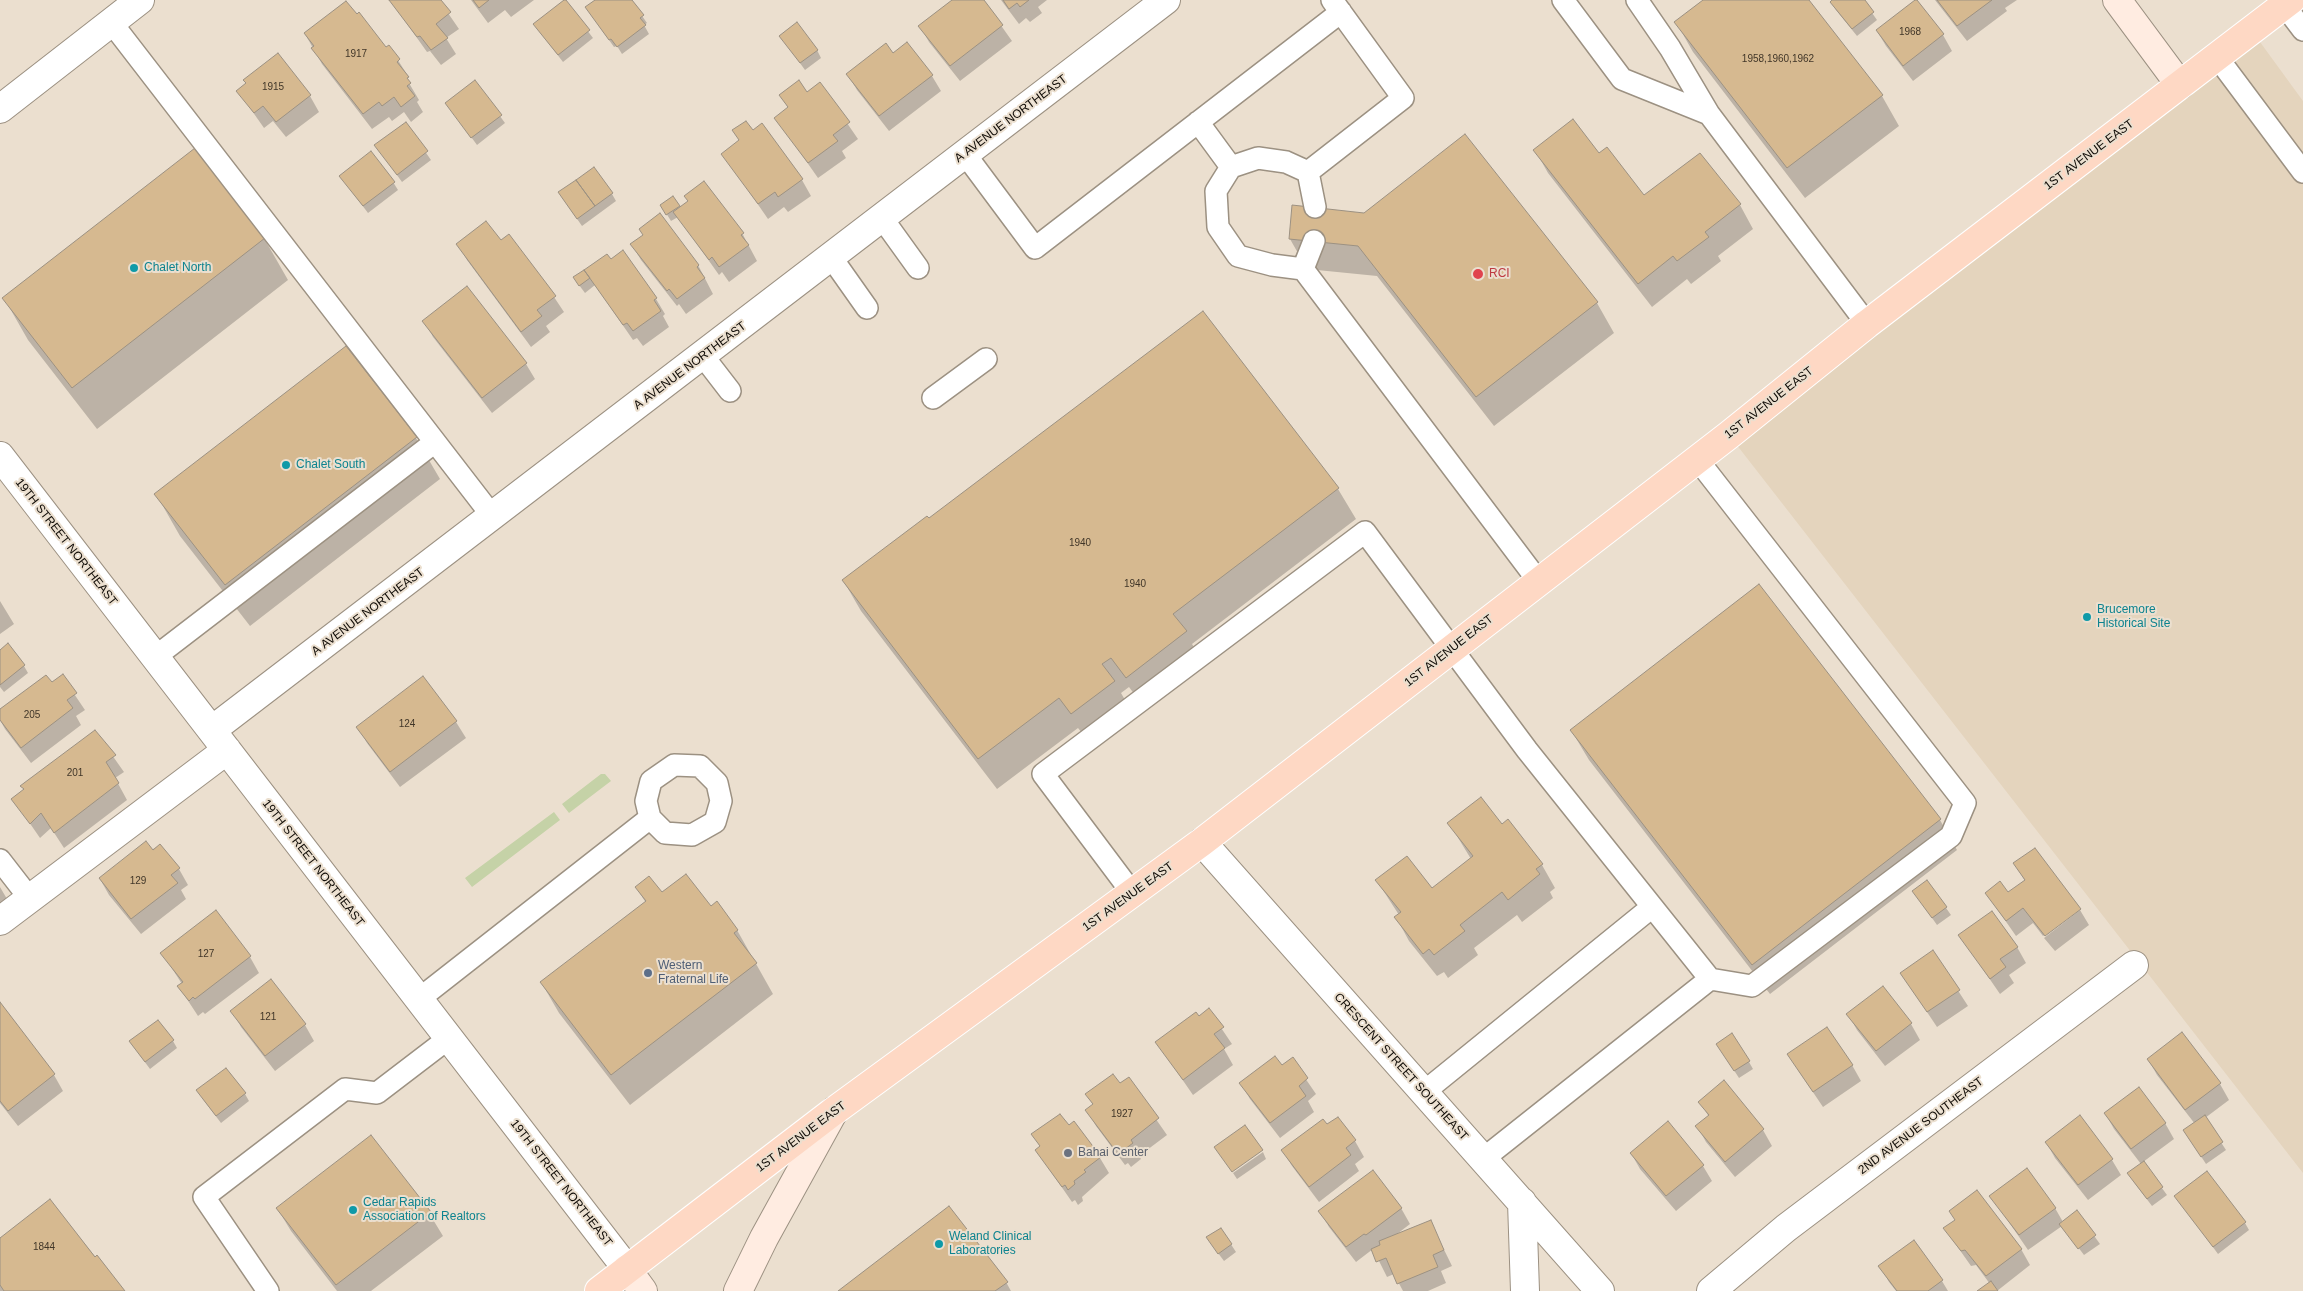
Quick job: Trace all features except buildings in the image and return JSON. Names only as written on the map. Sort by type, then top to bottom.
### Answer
[{"type":"main road","points":[[2116,0],[2180,85]]},
{"type":"main road","name":"1ST AVENUE EAST","points":[[599,1291],[834,1111],[1134,894],[1539,582],[1867,324],[2287,3]]},
{"type":"main road","points":[[738,1291],[764,1238],[834,1111]]},
{"type":"main road","points":[[627,1269],[643,1291]]},
{"type":"street","points":[[0,108],[140,0]]},
{"type":"street","name":"A AVENUE NORTHEAST","points":[[0,921],[31,900],[219,740],[493,517],[1166,0]]},
{"type":"street","name":"19TH STREET NORTHEAST","points":[[0,456],[627,1269]]},
{"type":"street","name":"CRESCENT STREET SOUTHEAST","points":[[1202,842],[1600,1291]]},
{"type":"street","name":"2ND AVENUE SOUTHEAST","points":[[1711,1291],[1786,1228],[2134,965]]},
{"type":"street","points":[[1522,1202],[1525,1291]]},
{"type":"lane","points":[[1563,0],[1622,79],[1709,114]]},
{"type":"lane","points":[[1638,0],[1670,48],[1709,114],[1867,324]]},
{"type":"lane","points":[[2287,3],[2303,30]]},
{"type":"lane","points":[[965,154],[1034,248],[1198,122],[1336,6],[1403,98],[1308,172]]},
{"type":"lane","points":[[111,22],[493,517]]},
{"type":"lane","points":[[2217,57],[2303,172]]},
{"type":"lane","points":[[1198,122],[1231,167]]},
{"type":"lane","points":[[1308,172],[1286,162],[1258,158],[1231,167],[1216,191],[1218,227],[1238,256],[1272,265],[1302,269],[1539,582]]},
{"type":"lane","points":[[1308,172],[1315,208]]},
{"type":"lane","points":[[882,218],[918,268]]},
{"type":"lane","points":[[1302,269],[1314,241]]},
{"type":"lane","points":[[831,258],[867,308]]},
{"type":"lane","points":[[703,356],[730,391]]},
{"type":"lane","points":[[933,398],[986,359]]},
{"type":"lane","points":[[155,657],[436,442]]},
{"type":"lane","points":[[1134,894],[1043,774],[1365,532],[1527,750],[1710,978],[1752,986],[1951,836],[1966,802],[1697,459]]},
{"type":"lane","points":[[419,999],[650,818]]},
{"type":"lane","points":[[0,860],[31,900]]},
{"type":"lane","points":[[1424,1092],[1652,907]]},
{"type":"lane","points":[[1483,1159],[1710,978]]},
{"type":"lane","points":[[268,1291],[204,1197],[345,1089],[377,1093],[449,1038]]},
{"type":"shaded area","name":"Brucemore Historical Site","points":[[2252,31],[2303,101],[2303,1173],[1729,435]]},
{"type":"green space","points":[[601,774],[605,774],[611,781],[569,813],[562,804]]},
{"type":"green space","points":[[554,812],[560,820],[472,887],[465,878]]},
{"type":"place","name":"Chalet North","points":[[134,268]]},
{"type":"place","name":"RCI","points":[[1478,274]]},
{"type":"place","name":"Chalet South","points":[[286,465]]},
{"type":"place","name":"Brucemore Historical Site","points":[[2087,617]]},
{"type":"place","name":"Western Fraternal Life","points":[[648,973]]},
{"type":"place","name":"Bahai Center","points":[[1068,1153]]},
{"type":"place","name":"Cedar Rapids Association of Realtors","points":[[353,1210]]},
{"type":"place","name":"Weland Clinical Laboratories","points":[[939,1244]]}]
